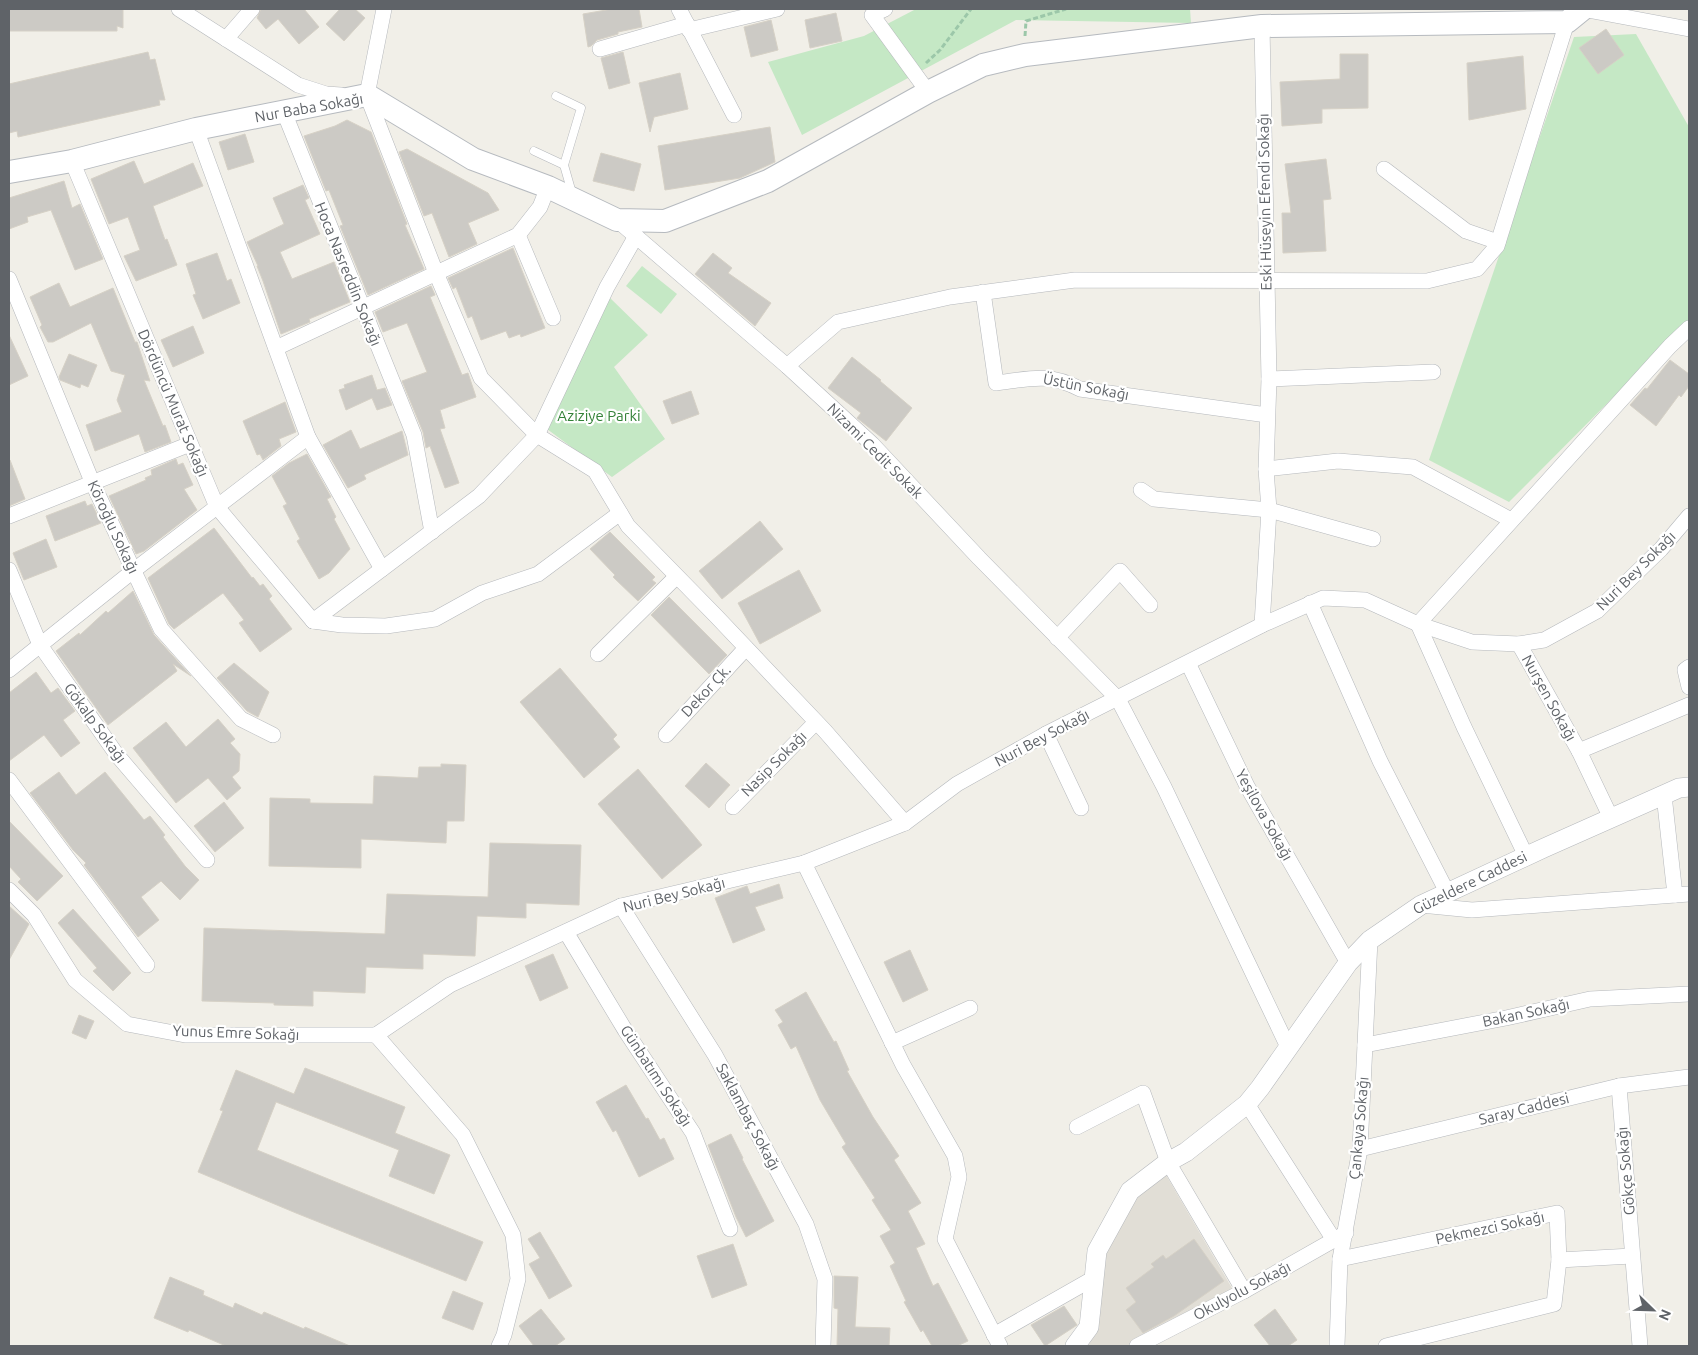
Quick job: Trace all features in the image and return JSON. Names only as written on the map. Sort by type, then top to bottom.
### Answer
[{"type":"main road","points":[[617,220],[665,221],[768,181],[921,83],[1025,55],[1262,26],[1577,13]]},
{"type":"main road","name":"Nur Baba Sokağı","points":[[9,172],[72,161],[196,129],[367,95],[473,159],[548,187],[617,220]]},
{"type":"street","points":[[179,9],[298,85],[326,94],[367,95]]},
{"type":"street","points":[[226,39],[252,9]]},
{"type":"street","points":[[679,9],[734,115]]},
{"type":"street","points":[[600,49],[688,27],[777,9]]},
{"type":"street","points":[[380,11],[367,95],[436,273],[481,378],[538,435],[594,472],[628,526],[816,722],[905,823]]},
{"type":"street","points":[[873,11],[921,83]]},
{"type":"street","points":[[787,366],[838,322],[950,297],[982,292],[1075,280],[1427,281],[1477,269],[1497,246],[1577,13],[1689,29]]},
{"type":"street","name":"Eski Hüseyin Efendi Sokağı","points":[[1262,26],[1269,379],[1266,468],[1269,510],[1262,625]]},
{"type":"street","name":"Hoca Nasreddin Sokağı","points":[[284,112],[414,435],[432,532]]},
{"type":"street","points":[[196,129],[308,438],[382,569]]},
{"type":"street","name":"Dördüncü Murat Sokağı","points":[[72,161],[217,507],[314,621]]},
{"type":"street","points":[[1384,169],[1466,231],[1498,242]]},
{"type":"street","points":[[276,348],[518,234],[540,207],[548,187]]},
{"type":"street","name":"Nizami Cedit Sokak","points":[[617,220],[787,366],[872,444],[979,558],[1118,699],[1164,787],[1288,1047]]},
{"type":"street","points":[[518,234],[553,318]]},
{"type":"street","points":[[314,621],[479,496],[538,435],[607,288],[636,236]]},
{"type":"street","name":"Köroğlu Sokağı","points":[[9,280],[93,484],[161,629],[241,719],[273,736]]},
{"type":"street","name":"Üstün Sokağı","points":[[982,292],[996,383],[1043,377],[1066,382],[1080,389],[1267,416]]},
{"type":"street","points":[[1526,856],[1468,736],[1418,624],[1510,520],[1670,346],[1689,328]]},
{"type":"street","points":[[1269,379],[1433,372]]},
{"type":"street","points":[[9,670],[133,571],[308,438]]},
{"type":"street","points":[[9,516],[190,444]]},
{"type":"street","points":[[1266,468],[1338,461],[1413,467],[1510,520]]},
{"type":"street","points":[[1141,490],[1154,499],[1269,510],[1374,539]]},
{"type":"street","points":[[314,621],[342,625],[386,626],[434,619],[482,593],[538,574],[620,514]]},
{"type":"street","name":"Nuri Bey Sokağı","points":[[376,1035],[450,985],[621,906],[804,863],[905,823],[957,784],[1046,734],[1262,625],[1323,598],[1365,600],[1418,624],[1472,642],[1519,644],[1544,640],[1597,611],[1661,549],[1689,516]]},
{"type":"street","name":"Gökalp Sokağı","points":[[9,570],[40,646],[117,754],[207,860]]},
{"type":"street","points":[[1057,638],[1120,571],[1150,604]]},
{"type":"street","points":[[598,654],[676,577]]},
{"type":"street","points":[[1310,604],[1380,761],[1448,892]]},
{"type":"street","name":"Nurşen Sokağı","points":[[1519,644],[1578,751],[1611,818]]},
{"type":"street","name":"Dekor Çk.","points":[[666,735],[746,648]]},
{"type":"street","name":"Yeşilova Sokağı","points":[[1188,663],[1247,786],[1348,963]]},
{"type":"street","points":[[1687,669],[1689,687]]},
{"type":"street","points":[[1578,751],[1689,705]]},
{"type":"street","name":"Nasip Sokağı","points":[[733,807],[816,722]]},
{"type":"street","points":[[1046,734],[1081,808]]},
{"type":"street","points":[[9,780],[147,965]]},
{"type":"street","name":"Güzeldere Caddesi","points":[[1075,1346],[1089,1327],[1097,1251],[1130,1192],[1168,1162],[1186,1152],[1247,1104],[1348,963],[1370,940],[1421,905],[1448,892],[1679,788],[1689,787]]},
{"type":"street","points":[[1421,905],[1472,910],[1682,894],[1664,795]]},
{"type":"street","points":[[804,863],[892,1043],[955,1156],[959,1177],[944,1239],[997,1341],[1094,1278]]},
{"type":"street","name":"Yunus Emre Sokağı","points":[[9,890],[34,915],[75,980],[127,1024],[186,1035],[376,1035]]},
{"type":"street","name":"Saklambaç Sokağı","points":[[621,906],[715,1055],[806,1224],[824,1279],[823,1346]]},
{"type":"street","name":"Günbatımı Sokağı","points":[[566,932],[625,1030],[693,1133],[730,1229]]},
{"type":"street","name":"Çankaya Sokağı","points":[[1337,1346],[1340,1237],[1360,1149],[1370,940]]},
{"type":"street","name":"Bakan Sokağı","points":[[1365,1045],[1506,1018],[1590,999],[1689,994]]},
{"type":"street","points":[[892,1043],[970,1008]]},
{"type":"street","points":[[376,1035],[463,1135],[513,1235],[518,1279],[505,1342]]},
{"type":"street","name":"Saray Caddesi","points":[[1360,1149],[1619,1086],[1689,1077]]},
{"type":"street","name":"Gökçe Sokağı","points":[[1619,1086],[1640,1346]]},
{"type":"street","points":[[1077,1127],[1143,1093],[1168,1162],[1244,1291]]},
{"type":"street","points":[[1247,1104],[1340,1237]]},
{"type":"street","name":"Pekmezci Sokağı","points":[[1340,1259],[1558,1213],[1559,1260],[1554,1304],[1386,1346]]},
{"type":"street","name":"Okulyolu Sokağı","points":[[1137,1346],[1244,1291],[1340,1237]]},
{"type":"street","points":[[1559,1260],[1632,1256]]},
{"type":"lane","points":[[556,96],[581,108],[564,165],[574,199]]},
{"type":"lane","points":[[534,151],[564,165]]},
{"type":"path","points":[[921,83],[940,50],[971,9]]},
{"type":"path","points":[[1025,55],[1026,21],[1066,9]]},
{"type":"shaded area","points":[[1166,1175],[1233,1290],[1130,1346],[1089,1346],[1106,1249],[1131,1202]]},
{"type":"green space","points":[[916,9],[1190,9],[1191,23],[1016,20],[802,135],[768,62],[864,36]]},
{"type":"green space","points":[[1636,34],[1689,127],[1689,321],[1509,502],[1429,460],[1574,37]]},
{"type":"green space","points":[[642,266],[677,294],[661,314],[626,286]]},
{"type":"green space","name":"Aziziye Parki","points":[[609,297],[648,335],[614,367],[665,439],[612,477],[547,429]]},
{"type":"building","points":[[9,9],[123,9],[123,28],[117,26],[117,31],[9,31]]},
{"type":"building","points":[[261,9],[304,9],[319,27],[299,44],[278,19],[266,29],[257,18]]},
{"type":"building","points":[[340,9],[355,9],[365,18],[344,41],[326,24]]},
{"type":"building","points":[[612,9],[639,9],[642,27],[618,32],[618,34],[597,40],[588,47],[583,14]]},
{"type":"building","points":[[836,13],[842,41],[810,48],[805,20]]},
{"type":"building","points":[[771,20],[778,50],[751,57],[744,27]]},
{"type":"building","points":[[1606,29],[1624,55],[1598,74],[1579,48]]},
{"type":"building","points":[[148,52],[150,60],[155,59],[165,100],[159,100],[160,105],[18,137],[17,131],[9,133],[9,84]]},
{"type":"building","points":[[623,52],[630,83],[609,89],[601,58]]},
{"type":"building","points":[[1340,54],[1368,54],[1368,108],[1322,109],[1322,123],[1282,126],[1280,82],[1340,79]]},
{"type":"building","points":[[1523,56],[1526,109],[1469,120],[1467,63]]},
{"type":"building","points":[[680,73],[688,109],[654,117],[650,132],[639,83]]},
{"type":"building","points":[[347,120],[371,132],[407,224],[405,225],[424,269],[368,295],[340,226],[343,225],[329,190],[326,191],[304,136]]},
{"type":"building","points":[[770,127],[775,162],[740,178],[665,190],[658,146]]},
{"type":"building","points":[[245,134],[254,162],[228,170],[219,142]]},
{"type":"building","points":[[407,149],[488,193],[499,210],[468,223],[477,244],[449,257],[432,213],[424,216],[399,152]]},
{"type":"building","points":[[601,153],[641,164],[634,191],[593,181]]},
{"type":"building","points":[[1326,159],[1331,199],[1323,200],[1326,251],[1283,253],[1282,213],[1291,213],[1285,164]]},
{"type":"building","points":[[134,161],[144,184],[193,163],[203,186],[153,206],[165,240],[167,239],[177,265],[136,281],[124,256],[140,250],[128,217],[109,224],[91,179]]},
{"type":"building","points":[[64,181],[72,208],[80,204],[103,259],[75,270],[51,210],[27,217],[28,222],[9,229],[9,198]]},
{"type":"building","points":[[303,185],[309,198],[305,200],[320,234],[280,252],[292,279],[334,262],[350,302],[309,319],[310,322],[281,334],[258,266],[247,242],[284,224],[273,198]]},
{"type":"building","points":[[513,248],[545,328],[521,337],[520,334],[509,338],[506,331],[481,340],[472,316],[468,318],[456,287],[453,289],[448,278]]},
{"type":"building","points":[[217,253],[227,281],[231,279],[240,303],[203,319],[193,295],[196,294],[186,264]]},
{"type":"building","points":[[713,253],[732,268],[728,273],[771,303],[755,326],[695,274]]},
{"type":"building","points":[[59,283],[70,307],[113,288],[135,342],[137,342],[150,381],[144,380],[171,442],[145,452],[139,434],[95,451],[86,425],[122,412],[117,400],[125,375],[111,371],[91,323],[53,342],[48,342],[40,327],[42,325],[30,297]]},
{"type":"building","points":[[431,286],[435,295],[430,297],[462,375],[468,373],[476,397],[440,410],[445,428],[440,429],[459,483],[445,488],[430,446],[426,448],[423,432],[402,381],[427,372],[407,323],[383,332],[375,312]]},
{"type":"building","points":[[193,326],[204,353],[173,367],[161,340]]},
{"type":"building","points":[[9,335],[28,376],[9,385]]},
{"type":"building","points":[[69,354],[97,365],[88,387],[81,384],[80,388],[60,380],[59,377]]},
{"type":"building","points":[[852,357],[912,408],[886,441],[857,418],[861,413],[828,388]]},
{"type":"building","points":[[1670,360],[1689,374],[1689,386],[1681,397],[1679,395],[1656,426],[1630,405],[1645,388],[1647,389]]},
{"type":"building","points":[[372,375],[377,390],[385,388],[392,405],[377,410],[372,398],[346,410],[339,390],[345,388],[344,385]]},
{"type":"building","points":[[691,391],[699,414],[672,424],[663,401]]},
{"type":"building","points":[[285,402],[296,432],[279,439],[281,446],[263,460],[260,454],[257,455],[243,421]]},
{"type":"building","points":[[351,430],[360,449],[402,431],[408,455],[364,475],[366,479],[348,488],[323,445]]},
{"type":"building","points":[[307,454],[331,497],[327,499],[336,517],[334,519],[350,549],[329,573],[319,579],[297,541],[300,539],[283,506],[287,504],[272,476],[289,463]]},
{"type":"building","points":[[176,459],[178,465],[183,463],[193,485],[184,489],[197,510],[144,551],[136,554],[109,496],[146,480],[145,478],[152,475],[151,470]]},
{"type":"building","points":[[9,461],[25,499],[9,506]]},
{"type":"building","points":[[85,501],[87,506],[92,504],[101,523],[55,541],[46,516]]},
{"type":"building","points":[[760,521],[783,549],[722,599],[699,571]]},
{"type":"building","points":[[214,528],[252,578],[260,586],[263,584],[272,596],[269,599],[292,629],[260,652],[239,623],[244,620],[223,593],[174,629],[169,624],[148,578]]},
{"type":"building","points":[[610,532],[655,577],[652,580],[656,583],[638,601],[613,577],[615,575],[590,549]]},
{"type":"building","points":[[46,539],[57,567],[24,580],[13,553]]},
{"type":"building","points":[[799,570],[821,611],[760,644],[738,603]]},
{"type":"building","points":[[133,591],[154,635],[191,676],[173,664],[177,671],[108,725],[56,651],[79,633],[80,635],[106,611],[108,613]]},
{"type":"building","points":[[669,597],[727,655],[709,674],[651,615]]},
{"type":"building","points":[[234,663],[269,692],[258,717],[247,711],[217,678]]},
{"type":"building","points":[[560,668],[617,735],[613,739],[620,747],[584,778],[520,702]]},
{"type":"building","points":[[36,672],[51,693],[58,688],[75,711],[63,720],[80,743],[61,757],[44,735],[9,761],[9,693]]},
{"type":"building","points":[[218,719],[235,739],[230,743],[240,754],[239,771],[232,777],[241,788],[227,800],[208,778],[176,803],[133,748],[166,722],[186,747]]},
{"type":"building","points":[[706,763],[730,785],[709,808],[685,786]]},
{"type":"building","points":[[441,764],[466,765],[464,821],[447,821],[446,843],[361,839],[361,868],[269,866],[270,798],[310,799],[310,803],[373,804],[374,776],[418,778],[419,767],[441,767]]},
{"type":"building","points":[[638,769],[702,845],[662,879],[598,804]]},
{"type":"building","points":[[59,772],[76,795],[105,772],[144,820],[150,816],[185,866],[199,880],[180,900],[161,881],[141,897],[159,920],[138,937],[84,865],[86,863],[73,850],[30,793]]},
{"type":"building","points":[[224,802],[244,828],[215,852],[194,826]]},
{"type":"building","points":[[9,821],[63,876],[37,901],[18,882],[21,879],[9,866]]},
{"type":"building","points":[[490,843],[581,845],[579,905],[526,903],[526,918],[477,916],[475,956],[423,954],[423,969],[366,967],[365,993],[313,991],[313,1006],[202,1001],[204,928],[385,934],[387,894],[488,897]]},
{"type":"building","points":[[779,884],[783,898],[755,907],[765,930],[733,943],[715,898],[747,886],[750,894]]},
{"type":"building","points":[[9,906],[29,924],[9,960]]},
{"type":"building","points":[[73,909],[131,973],[113,991],[93,971],[97,968],[58,923]]},
{"type":"building","points":[[910,950],[928,990],[903,1002],[884,962]]},
{"type":"building","points":[[553,954],[568,988],[540,1001],[525,966]]},
{"type":"building","points":[[806,992],[834,1042],[836,1041],[849,1070],[847,1071],[873,1117],[899,1156],[894,1160],[921,1203],[908,1211],[925,1244],[916,1248],[933,1286],[938,1283],[968,1341],[957,1346],[932,1346],[923,1330],[921,1332],[904,1302],[906,1301],[890,1266],[895,1263],[880,1236],[891,1230],[872,1200],[875,1198],[842,1147],[846,1144],[820,1100],[796,1046],[791,1049],[778,1025],[783,1022],[775,1010]]},
{"type":"building","points":[[79,1015],[94,1021],[86,1039],[72,1033]]},
{"type":"building","points":[[305,1068],[405,1107],[395,1133],[450,1155],[434,1194],[389,1176],[399,1150],[276,1102],[257,1150],[483,1242],[466,1281],[198,1172],[223,1111],[220,1110],[236,1070],[294,1094]]},
{"type":"building","points":[[626,1085],[660,1140],[664,1138],[674,1159],[639,1177],[616,1130],[613,1132],[596,1102]]},
{"type":"building","points":[[731,1134],[774,1221],[746,1237],[736,1217],[708,1145]]},
{"type":"building","points":[[540,1232],[572,1286],[549,1299],[529,1264],[540,1258],[528,1239]]},
{"type":"building","points":[[1194,1239],[1224,1281],[1174,1316],[1143,1333],[1126,1310],[1136,1302],[1126,1288],[1154,1267],[1151,1264],[1163,1255],[1166,1259]]},
{"type":"building","points":[[733,1244],[747,1285],[712,1298],[697,1256]]},
{"type":"building","points":[[834,1276],[858,1277],[855,1327],[890,1328],[889,1346],[837,1346],[838,1309],[834,1308]]},
{"type":"building","points":[[170,1277],[204,1291],[203,1295],[233,1308],[235,1303],[262,1315],[264,1312],[350,1346],[226,1346],[189,1330],[188,1332],[154,1318]]},
{"type":"building","points":[[453,1291],[483,1303],[473,1330],[442,1318]]},
{"type":"building","points":[[1064,1306],[1077,1325],[1045,1346],[1031,1325]]},
{"type":"building","points":[[541,1309],[565,1339],[555,1346],[534,1346],[519,1326]]},
{"type":"building","points":[[1275,1309],[1297,1340],[1288,1346],[1270,1346],[1254,1325]]}]
